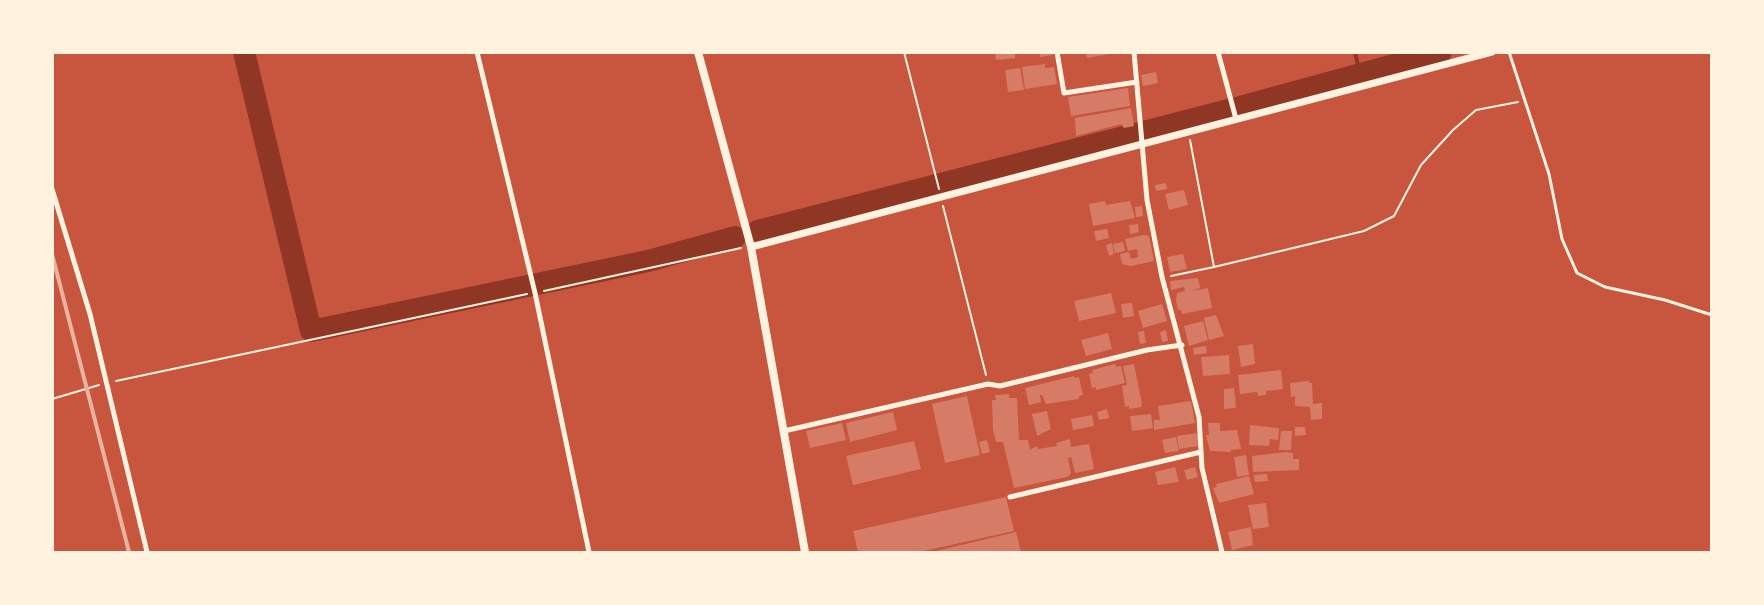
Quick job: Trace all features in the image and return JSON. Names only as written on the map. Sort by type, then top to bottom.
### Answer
[{"type":"main road","points":[[698,52],[751,247],[805,552]]},
{"type":"street","points":[[477,52],[532,280],[589,552]]},
{"type":"street","points":[[1057,52],[1064,93],[1137,82]]},
{"type":"street","points":[[1134,52],[1147,200],[1162,278],[1182,345],[1199,417],[1202,468],[1221,552]]},
{"type":"street","points":[[1218,52],[1234,112]]},
{"type":"street","points":[[751,247],[1142,141],[1188,132],[1234,112],[1492,52]]},
{"type":"street","points":[[52,189],[90,314],[147,552]]},
{"type":"street","points":[[784,430],[988,384],[1000,386],[1147,350],[1182,345]]},
{"type":"street","points":[[1010,497],[1201,452]]},
{"type":"lane","points":[[1509,52],[1549,174],[1562,239],[1577,273],[1605,287],[1665,300],[1712,315]]},
{"type":"path","points":[[904,52],[939,188]]},
{"type":"path","points":[[1162,278],[1364,231],[1394,216],[1421,165],[1453,130],[1476,110],[1523,100]]},
{"type":"path","points":[[1188,132],[1214,267]]},
{"type":"path","points":[[941,197],[988,384]]},
{"type":"path","points":[[740,243],[741,248]]},
{"type":"path","points":[[52,399],[106,383],[534,290],[751,247]]},
{"type":"building","points":[[995,52],[1015,52],[1015,58],[996,60]]},
{"type":"building","points":[[1040,52],[1052,52],[1053,55],[1040,57]]},
{"type":"building","points":[[1086,52],[1110,52],[1110,54],[1087,58]]},
{"type":"building","points":[[1045,64],[1045,68],[1054,67],[1057,84],[1025,89],[1022,67]]},
{"type":"building","points":[[1020,68],[1024,90],[1008,92],[1005,70]]},
{"type":"building","points":[[1156,72],[1158,83],[1143,86],[1141,75]]},
{"type":"building","points":[[1128,88],[1130,106],[1071,116],[1068,97]]},
{"type":"building","points":[[1131,108],[1134,126],[1124,128],[1121,124],[1076,136],[1075,118]]},
{"type":"building","points":[[1166,183],[1167,189],[1156,191],[1155,185]]},
{"type":"building","points":[[1184,190],[1188,205],[1169,210],[1165,194]]},
{"type":"building","points":[[1105,201],[1106,205],[1130,201],[1135,218],[1093,226],[1089,204]]},
{"type":"building","points":[[1142,206],[1143,216],[1136,217],[1135,207]]},
{"type":"building","points":[[1138,224],[1139,232],[1130,234],[1129,225]]},
{"type":"building","points":[[1107,229],[1109,238],[1096,241],[1094,231]]},
{"type":"building","points":[[1149,236],[1154,261],[1131,266],[1122,264],[1120,254],[1129,252],[1131,259],[1138,257],[1137,249],[1128,251],[1125,239]]},
{"type":"building","points":[[1123,242],[1125,251],[1115,253],[1113,244]]},
{"type":"building","points":[[1112,243],[1114,254],[1109,256],[1106,245]]},
{"type":"building","points":[[1183,254],[1187,269],[1170,272],[1167,257]]},
{"type":"building","points":[[1198,278],[1200,288],[1191,291],[1208,288],[1212,308],[1182,314],[1181,310],[1178,310],[1176,300],[1177,293],[1185,291],[1184,287],[1171,290],[1170,281]]},
{"type":"building","points":[[1111,293],[1116,313],[1079,321],[1074,301]]},
{"type":"building","points":[[1132,303],[1134,316],[1123,318],[1121,304]]},
{"type":"building","points":[[1162,304],[1167,321],[1143,328],[1138,311]]},
{"type":"building","points":[[1216,315],[1224,336],[1209,340],[1204,318]]},
{"type":"building","points":[[1203,321],[1208,340],[1189,346],[1184,326]]},
{"type":"building","points":[[1166,330],[1168,341],[1162,342],[1160,332]]},
{"type":"building","points":[[1144,331],[1146,343],[1140,344],[1138,332]]},
{"type":"building","points":[[1108,333],[1112,349],[1086,356],[1081,340]]},
{"type":"building","points":[[1253,344],[1255,364],[1241,367],[1238,346]]},
{"type":"building","points":[[1206,346],[1207,353],[1194,355],[1193,348]]},
{"type":"building","points":[[1229,355],[1230,374],[1203,376],[1201,357]]},
{"type":"building","points":[[1115,364],[1116,367],[1121,366],[1125,383],[1096,390],[1096,387],[1092,388],[1089,374],[1093,373],[1092,370]]},
{"type":"building","points":[[1134,364],[1142,404],[1141,407],[1129,409],[1129,406],[1125,407],[1122,386],[1127,385],[1123,366]]},
{"type":"building","points":[[1281,370],[1283,389],[1266,391],[1266,395],[1258,396],[1257,392],[1240,394],[1238,375]]},
{"type":"building","points":[[1074,376],[1079,377],[1083,395],[1079,396],[1079,399],[1046,404],[1040,395],[1041,402],[1029,405],[1025,388]]},
{"type":"building","points":[[1309,381],[1312,383],[1313,404],[1322,403],[1322,419],[1311,420],[1310,407],[1295,406],[1295,396],[1291,397],[1290,383]]},
{"type":"building","points":[[1234,388],[1236,408],[1224,409],[1224,389]]},
{"type":"building","points":[[1009,394],[1009,398],[1017,398],[1019,440],[1028,440],[1030,450],[1037,446],[1038,449],[1057,446],[1056,443],[1070,439],[1071,447],[1089,444],[1094,469],[1075,473],[1071,457],[1068,458],[1071,474],[1067,477],[1014,488],[1003,442],[996,442],[993,430],[992,400],[996,400],[995,395]]},
{"type":"building","points":[[967,396],[980,455],[945,463],[932,404]]},
{"type":"building","points":[[1191,401],[1195,423],[1154,430],[1154,420],[1160,420],[1158,406]]},
{"type":"building","points":[[1107,409],[1109,418],[1099,420],[1097,412]]},
{"type":"building","points":[[1047,411],[1051,429],[1037,436],[1032,414]]},
{"type":"building","points":[[893,412],[897,430],[850,442],[846,423]]},
{"type":"building","points":[[1151,414],[1153,428],[1132,431],[1130,416]]},
{"type":"building","points":[[1092,415],[1094,426],[1073,430],[1071,419]]},
{"type":"building","points":[[842,423],[846,440],[810,448],[806,431]]},
{"type":"building","points":[[1208,423],[1220,423],[1220,431],[1237,430],[1241,449],[1231,450],[1231,452],[1210,451],[1206,435],[1209,435]]},
{"type":"building","points":[[1250,425],[1279,428],[1278,440],[1270,439],[1269,446],[1249,445]]},
{"type":"building","points":[[1295,427],[1305,427],[1306,435],[1295,436]]},
{"type":"building","points":[[1281,431],[1292,431],[1291,450],[1279,450]]},
{"type":"building","points":[[1197,433],[1198,446],[1179,449],[1177,436]]},
{"type":"building","points":[[1176,437],[1179,451],[1165,453],[1162,440]]},
{"type":"building","points":[[987,440],[990,452],[982,454],[979,442]]},
{"type":"building","points":[[914,441],[921,469],[853,485],[846,456]]},
{"type":"building","points":[[1293,453],[1293,459],[1299,459],[1299,470],[1253,472],[1252,456]]},
{"type":"building","points":[[1246,455],[1249,475],[1237,477],[1234,457]]},
{"type":"building","points":[[1175,467],[1179,482],[1158,485],[1155,472]]},
{"type":"building","points":[[1195,467],[1198,477],[1187,480],[1184,470]]},
{"type":"building","points":[[1267,474],[1268,481],[1255,482],[1254,475]]},
{"type":"building","points":[[1249,476],[1254,494],[1219,503],[1213,488],[1217,487],[1216,484]]},
{"type":"building","points":[[1006,497],[1014,531],[919,552],[858,552],[853,531]]},
{"type":"building","points":[[1266,503],[1269,527],[1253,529],[1248,505]]},
{"type":"building","points":[[1251,527],[1253,545],[1232,550],[1228,532]]},
{"type":"building","points":[[1016,532],[1021,552],[932,552]]},
{"type":"waterway","points":[[244,52],[311,331],[648,261],[735,237]]},
{"type":"waterway","points":[[1355,52],[1360,74]]},
{"type":"waterway","points":[[758,231],[1233,109],[1441,52]]},
{"type":"railway","points":[[52,254],[129,552]]}]
